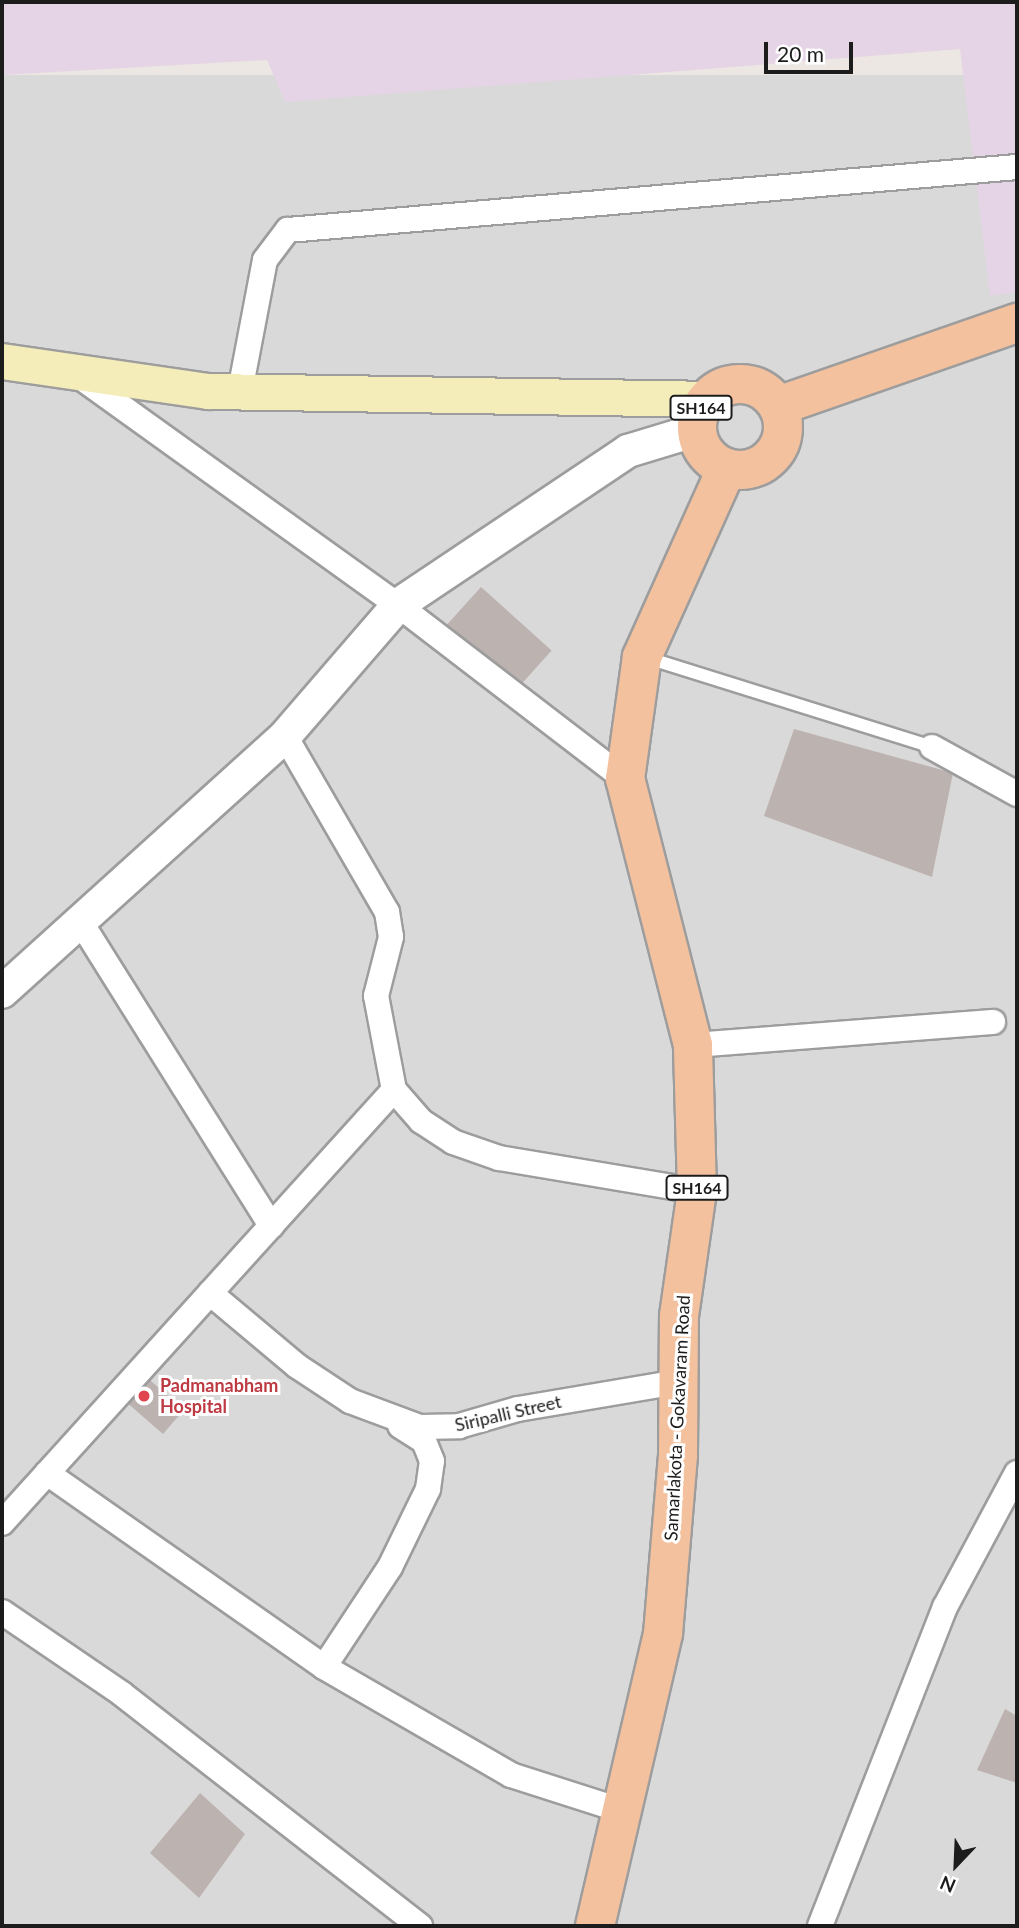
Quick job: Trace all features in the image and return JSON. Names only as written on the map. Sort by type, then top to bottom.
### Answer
[{"type":"main road","points":[[727,468],[747,469],[780,446],[784,425],[778,406],[1017,323]]},
{"type":"main road","points":[[2,361],[240,391],[702,414]]},
{"type":"main road","name":"SH164","points":[[727,468],[712,460],[702,414],[744,383],[764,390],[778,406]]},
{"type":"main road","name":"Samarlakota - Gokavaram Road","points":[[595,1926],[600,1886],[626,1812],[663,1634],[678,1382],[679,1316],[697,1191],[693,1045],[625,779],[642,657],[727,468]]},
{"type":"street","points":[[240,391],[265,260],[288,230],[1017,167]]},
{"type":"street","points":[[71,371],[398,605],[625,779]]},
{"type":"street","points":[[2,992],[285,736],[398,605],[628,451],[702,414]]},
{"type":"street","points":[[285,736],[387,912],[391,937],[376,996],[394,1090],[421,1121],[453,1142],[499,1157],[697,1191]]},
{"type":"street","points":[[932,747],[1017,794]]},
{"type":"street","points":[[80,921],[271,1226]]},
{"type":"street","points":[[693,1045],[993,1022]]},
{"type":"street","points":[[2,1523],[394,1090]]},
{"type":"street","name":"Siripalli Street","points":[[210,1293],[297,1366],[394,1422],[459,1426],[519,1409],[678,1382]]},
{"type":"street","points":[[324,1667],[390,1567],[428,1489],[432,1461],[424,1441],[394,1422]]},
{"type":"street","points":[[47,1473],[324,1667],[511,1775],[626,1812]]},
{"type":"street","points":[[820,1926],[945,1607],[1017,1473]]},
{"type":"street","points":[[2,1612],[122,1694],[420,1926]]},
{"type":"lane","points":[[642,657],[932,747]]},
{"type":"shaded area","points":[[2,2],[1017,2],[1017,292],[990,296],[960,49],[285,102],[267,60],[2,75]]},
{"type":"shaded area","points":[[2,75],[1017,75],[1017,1926],[2,1926]]},
{"type":"building","points":[[481,587],[552,651],[515,691],[444,628]]},
{"type":"building","points":[[794,729],[953,773],[932,877],[764,816]]},
{"type":"building","points":[[144,1375],[184,1410],[163,1434],[123,1399]]},
{"type":"building","points":[[1005,1709],[1017,1716],[1017,1783],[977,1770]]},
{"type":"building","points":[[200,1793],[245,1834],[199,1898],[150,1853]]},
{"type":"place","name":"Padmanabham Hospital","points":[[144,1396]]}]
